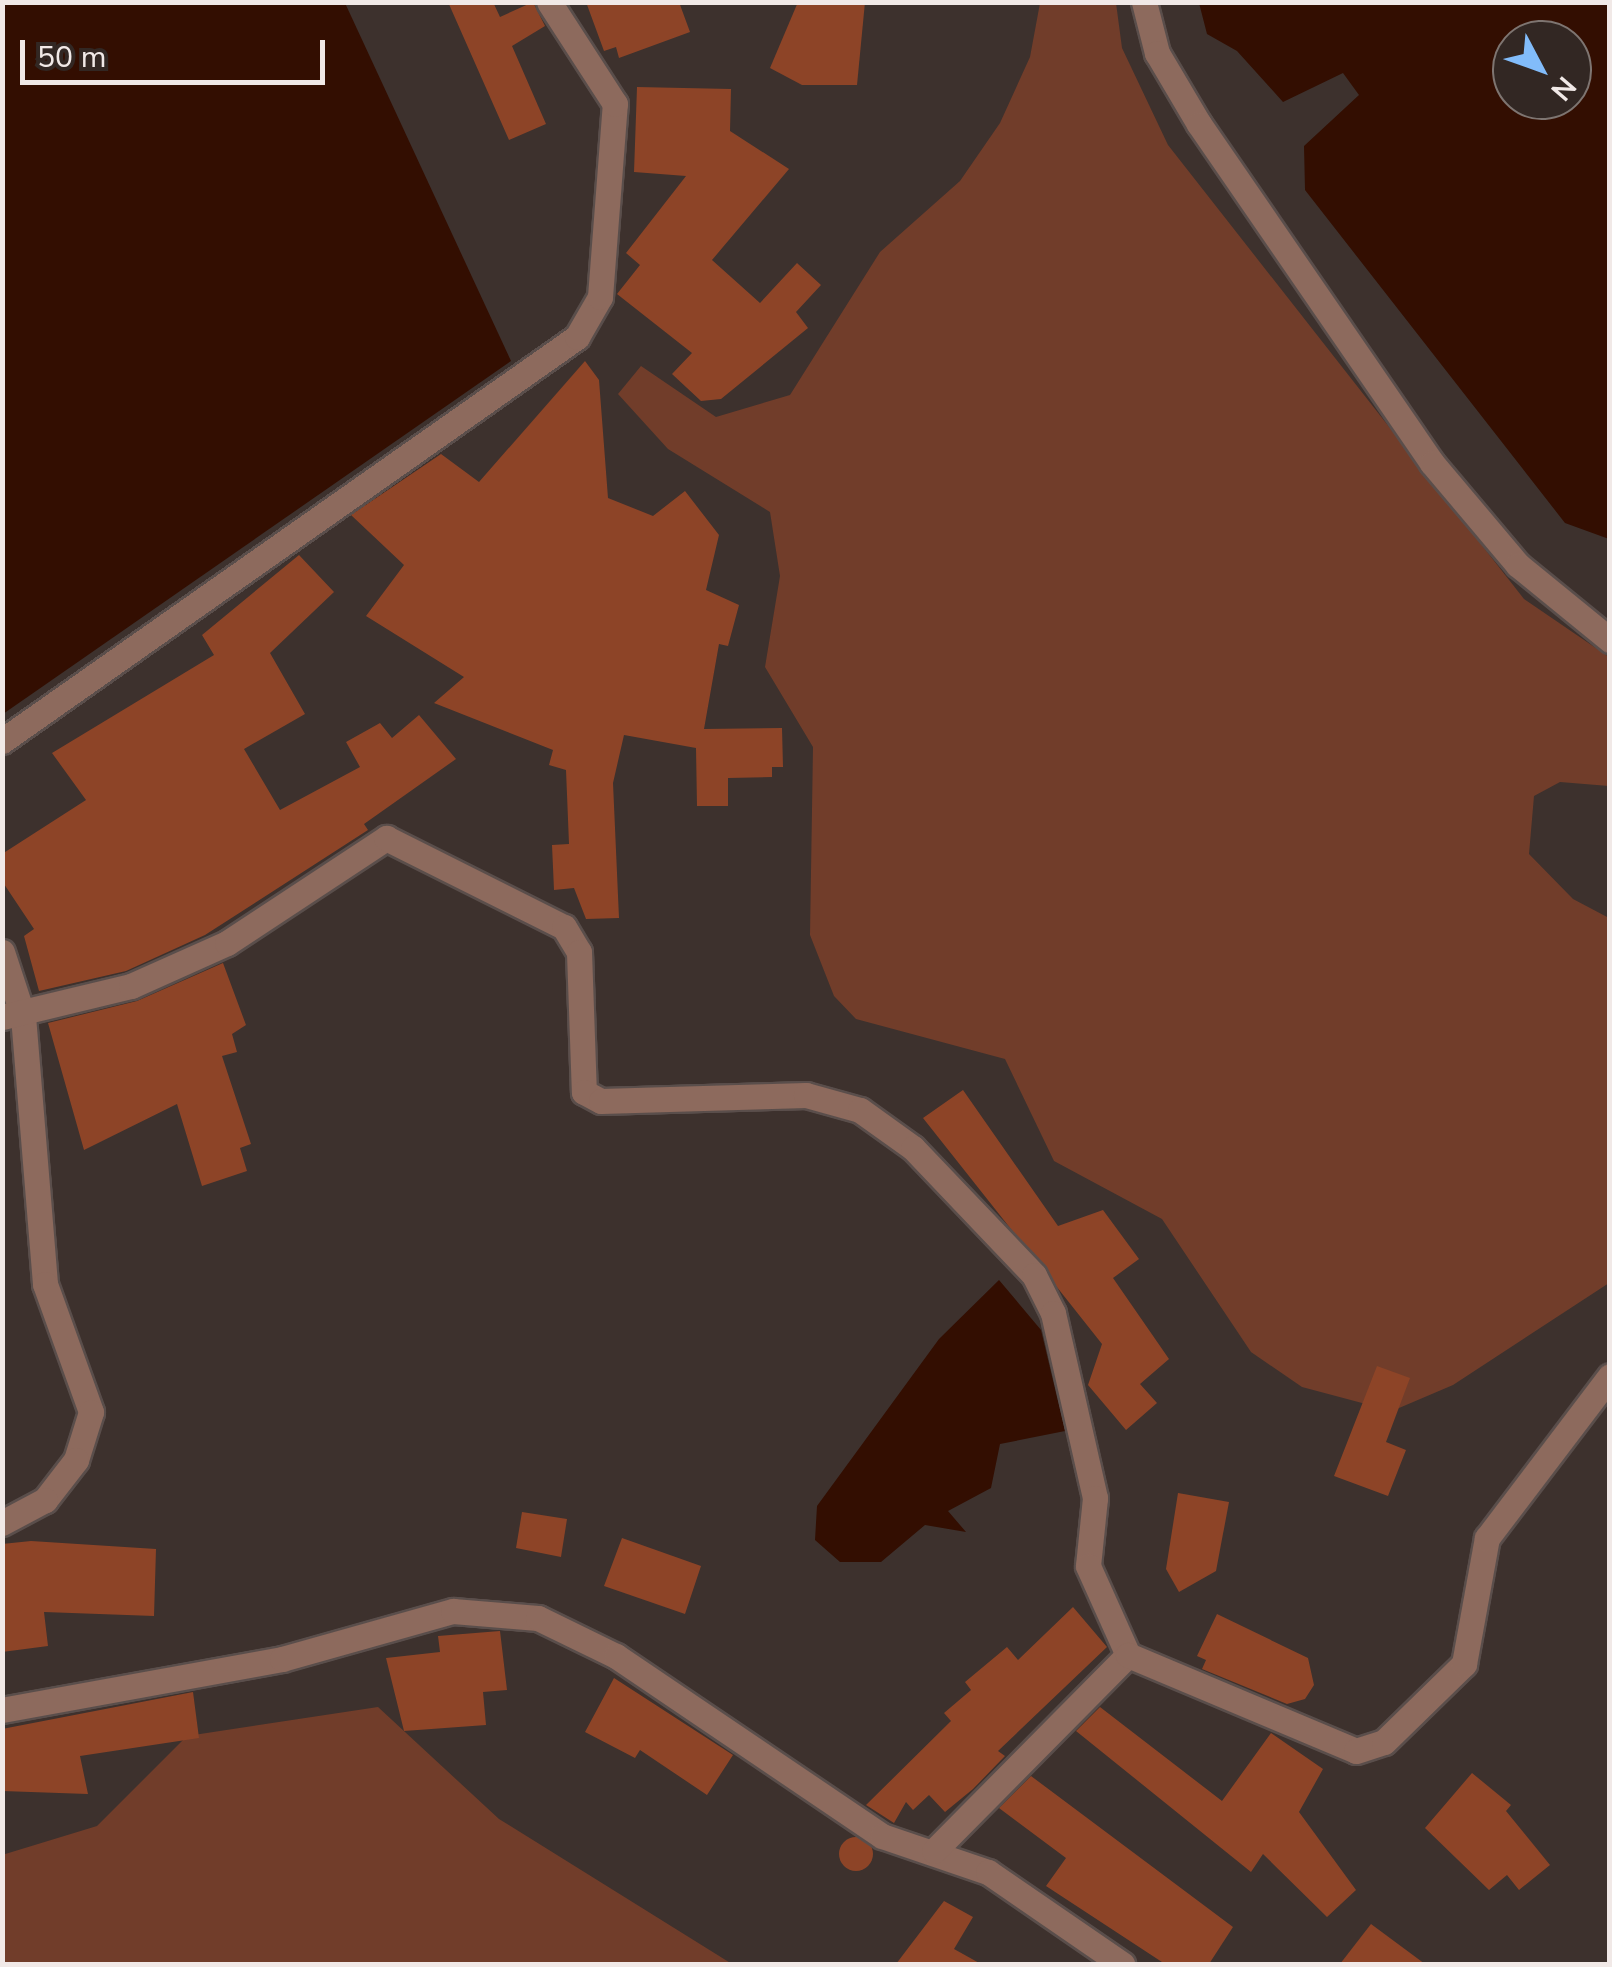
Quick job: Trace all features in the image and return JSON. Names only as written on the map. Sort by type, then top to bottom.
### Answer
[{"type":"street","points":[[2,741],[577,338],[600,297],[614,104],[549,2]]},
{"type":"street","points":[[1144,2],[1158,53],[1199,124],[1432,464],[1518,565],[1610,640]]},
{"type":"street","points":[[13,1016],[131,986],[227,943],[386,838],[564,927],[579,952],[584,1092],[602,1101],[806,1095],[860,1110],[912,1148],[1034,1275],[1053,1313],[1095,1498],[1088,1566],[1128,1654],[1356,1750],[1384,1742],[1464,1664],[1487,1538],[1610,1376]]},
{"type":"street","points":[[2,952],[45,1284],[91,1412],[76,1460],[46,1500],[2,1523]]},
{"type":"street","points":[[2,1710],[282,1659],[453,1611],[538,1618],[616,1656],[882,1836],[934,1850],[988,1872],[1122,1964]]},
{"type":"street","points":[[934,1850],[1128,1654]]},
{"type":"shaded area","points":[[3,2],[345,3],[511,361],[3,714]]},
{"type":"shaded area","points":[[1040,3],[1116,3],[1122,48],[1168,145],[1524,599],[1609,657],[1609,786],[1560,782],[1534,796],[1529,854],[1573,899],[1609,918],[1609,1283],[1453,1385],[1392,1411],[1302,1387],[1251,1352],[1162,1219],[1054,1161],[1005,1059],[856,1019],[834,996],[810,935],[813,747],[765,667],[780,576],[770,512],[668,449],[618,394],[641,366],[716,417],[790,395],[880,252],[960,181],[1000,123],[1030,57]]},
{"type":"shaded area","points":[[1199,3],[1609,3],[1609,539],[1565,523],[1305,190],[1304,146],[1359,95],[1343,73],[1283,102],[1237,51],[1207,34]]},
{"type":"shaded area","points":[[999,1280],[1041,1330],[1065,1431],[1000,1444],[991,1488],[948,1511],[966,1532],[925,1525],[881,1562],[840,1562],[815,1540],[817,1506],[939,1339]]},
{"type":"shaded area","points":[[378,1707],[499,1819],[732,1964],[3,1964],[2,1855],[97,1826],[187,1736]]},
{"type":"building","points":[[448,2],[493,2],[500,17],[533,2],[545,26],[512,46],[546,124],[509,140]]},
{"type":"building","points":[[586,2],[679,2],[690,32],[619,58],[616,47],[604,51]]},
{"type":"building","points":[[798,2],[865,2],[857,85],[802,85],[770,68]]},
{"type":"building","points":[[637,87],[731,89],[730,131],[789,169],[712,260],[760,303],[797,263],[821,285],[796,312],[808,328],[721,399],[701,401],[672,374],[692,353],[617,294],[640,265],[626,253],[686,176],[634,172]]},
{"type":"building","points":[[585,361],[599,380],[608,498],[653,516],[685,491],[719,535],[706,590],[739,605],[728,646],[719,644],[704,729],[782,728],[783,767],[772,767],[772,777],[728,778],[728,806],[697,806],[696,748],[624,735],[613,783],[619,918],[586,919],[574,888],[554,890],[552,845],[569,844],[566,770],[549,765],[553,750],[434,703],[464,677],[366,616],[404,565],[351,515],[441,454],[479,482]]},
{"type":"building","points":[[299,555],[334,592],[270,653],[305,714],[244,749],[280,810],[360,767],[346,742],[380,723],[392,738],[419,715],[456,759],[364,824],[368,830],[205,935],[126,971],[39,991],[24,936],[34,929],[2,881],[2,854],[86,800],[52,753],[214,655],[202,635]]},
{"type":"building","points":[[223,963],[246,1025],[232,1034],[237,1052],[222,1056],[251,1144],[240,1148],[247,1171],[202,1186],[177,1104],[84,1150],[48,1023],[137,1001]]},
{"type":"building","points":[[963,1090],[1058,1226],[1103,1210],[1139,1259],[1113,1278],[1169,1359],[1140,1384],[1157,1403],[1126,1430],[1088,1385],[1102,1344],[923,1118]]},
{"type":"building","points":[[1377,1366],[1410,1378],[1386,1442],[1406,1450],[1388,1496],[1334,1476]]},
{"type":"building","points":[[1178,1493],[1229,1502],[1216,1571],[1179,1592],[1166,1569]]},
{"type":"building","points":[[522,1512],[567,1519],[561,1557],[516,1548]]},
{"type":"building","points":[[622,1538],[701,1566],[685,1614],[604,1586]]},
{"type":"building","points":[[31,1541],[156,1549],[154,1616],[44,1612],[48,1646],[2,1652],[2,1544]]},
{"type":"building","points":[[1073,1607],[1107,1647],[998,1751],[1005,1756],[973,1789],[945,1812],[929,1795],[913,1810],[906,1802],[894,1823],[866,1805],[951,1721],[944,1713],[971,1690],[965,1682],[1007,1647],[1018,1660]]},
{"type":"building","points":[[1217,1614],[1308,1658],[1314,1685],[1305,1699],[1287,1704],[1202,1669],[1206,1660],[1197,1656]]},
{"type":"building","points":[[500,1631],[507,1690],[483,1692],[486,1725],[404,1731],[386,1658],[440,1652],[438,1636]]},
{"type":"building","points":[[614,1678],[733,1755],[707,1795],[640,1750],[635,1758],[585,1732]]},
{"type":"building","points":[[193,1692],[199,1738],[80,1756],[88,1794],[2,1791],[2,1729]]},
{"type":"building","points":[[1100,1707],[1222,1801],[1271,1733],[1323,1769],[1299,1812],[1356,1890],[1327,1917],[1263,1854],[1251,1872],[1076,1731]]},
{"type":"building","points":[[1472,1773],[1511,1805],[1506,1811],[1550,1865],[1519,1890],[1507,1875],[1489,1890],[1425,1828]]},
{"type":"building","points":[[1031,1776],[1233,1927],[1209,1964],[1165,1964],[1046,1886],[1066,1858],[999,1808]]},
{"type":"building","points":[[856,1837],[868,1842],[873,1854],[868,1866],[856,1871],[844,1866],[839,1854],[844,1842]]},
{"type":"building","points":[[944,1901],[973,1917],[954,1949],[981,1964],[896,1964]]},
{"type":"building","points":[[1371,1924],[1425,1964],[1340,1964]]}]
